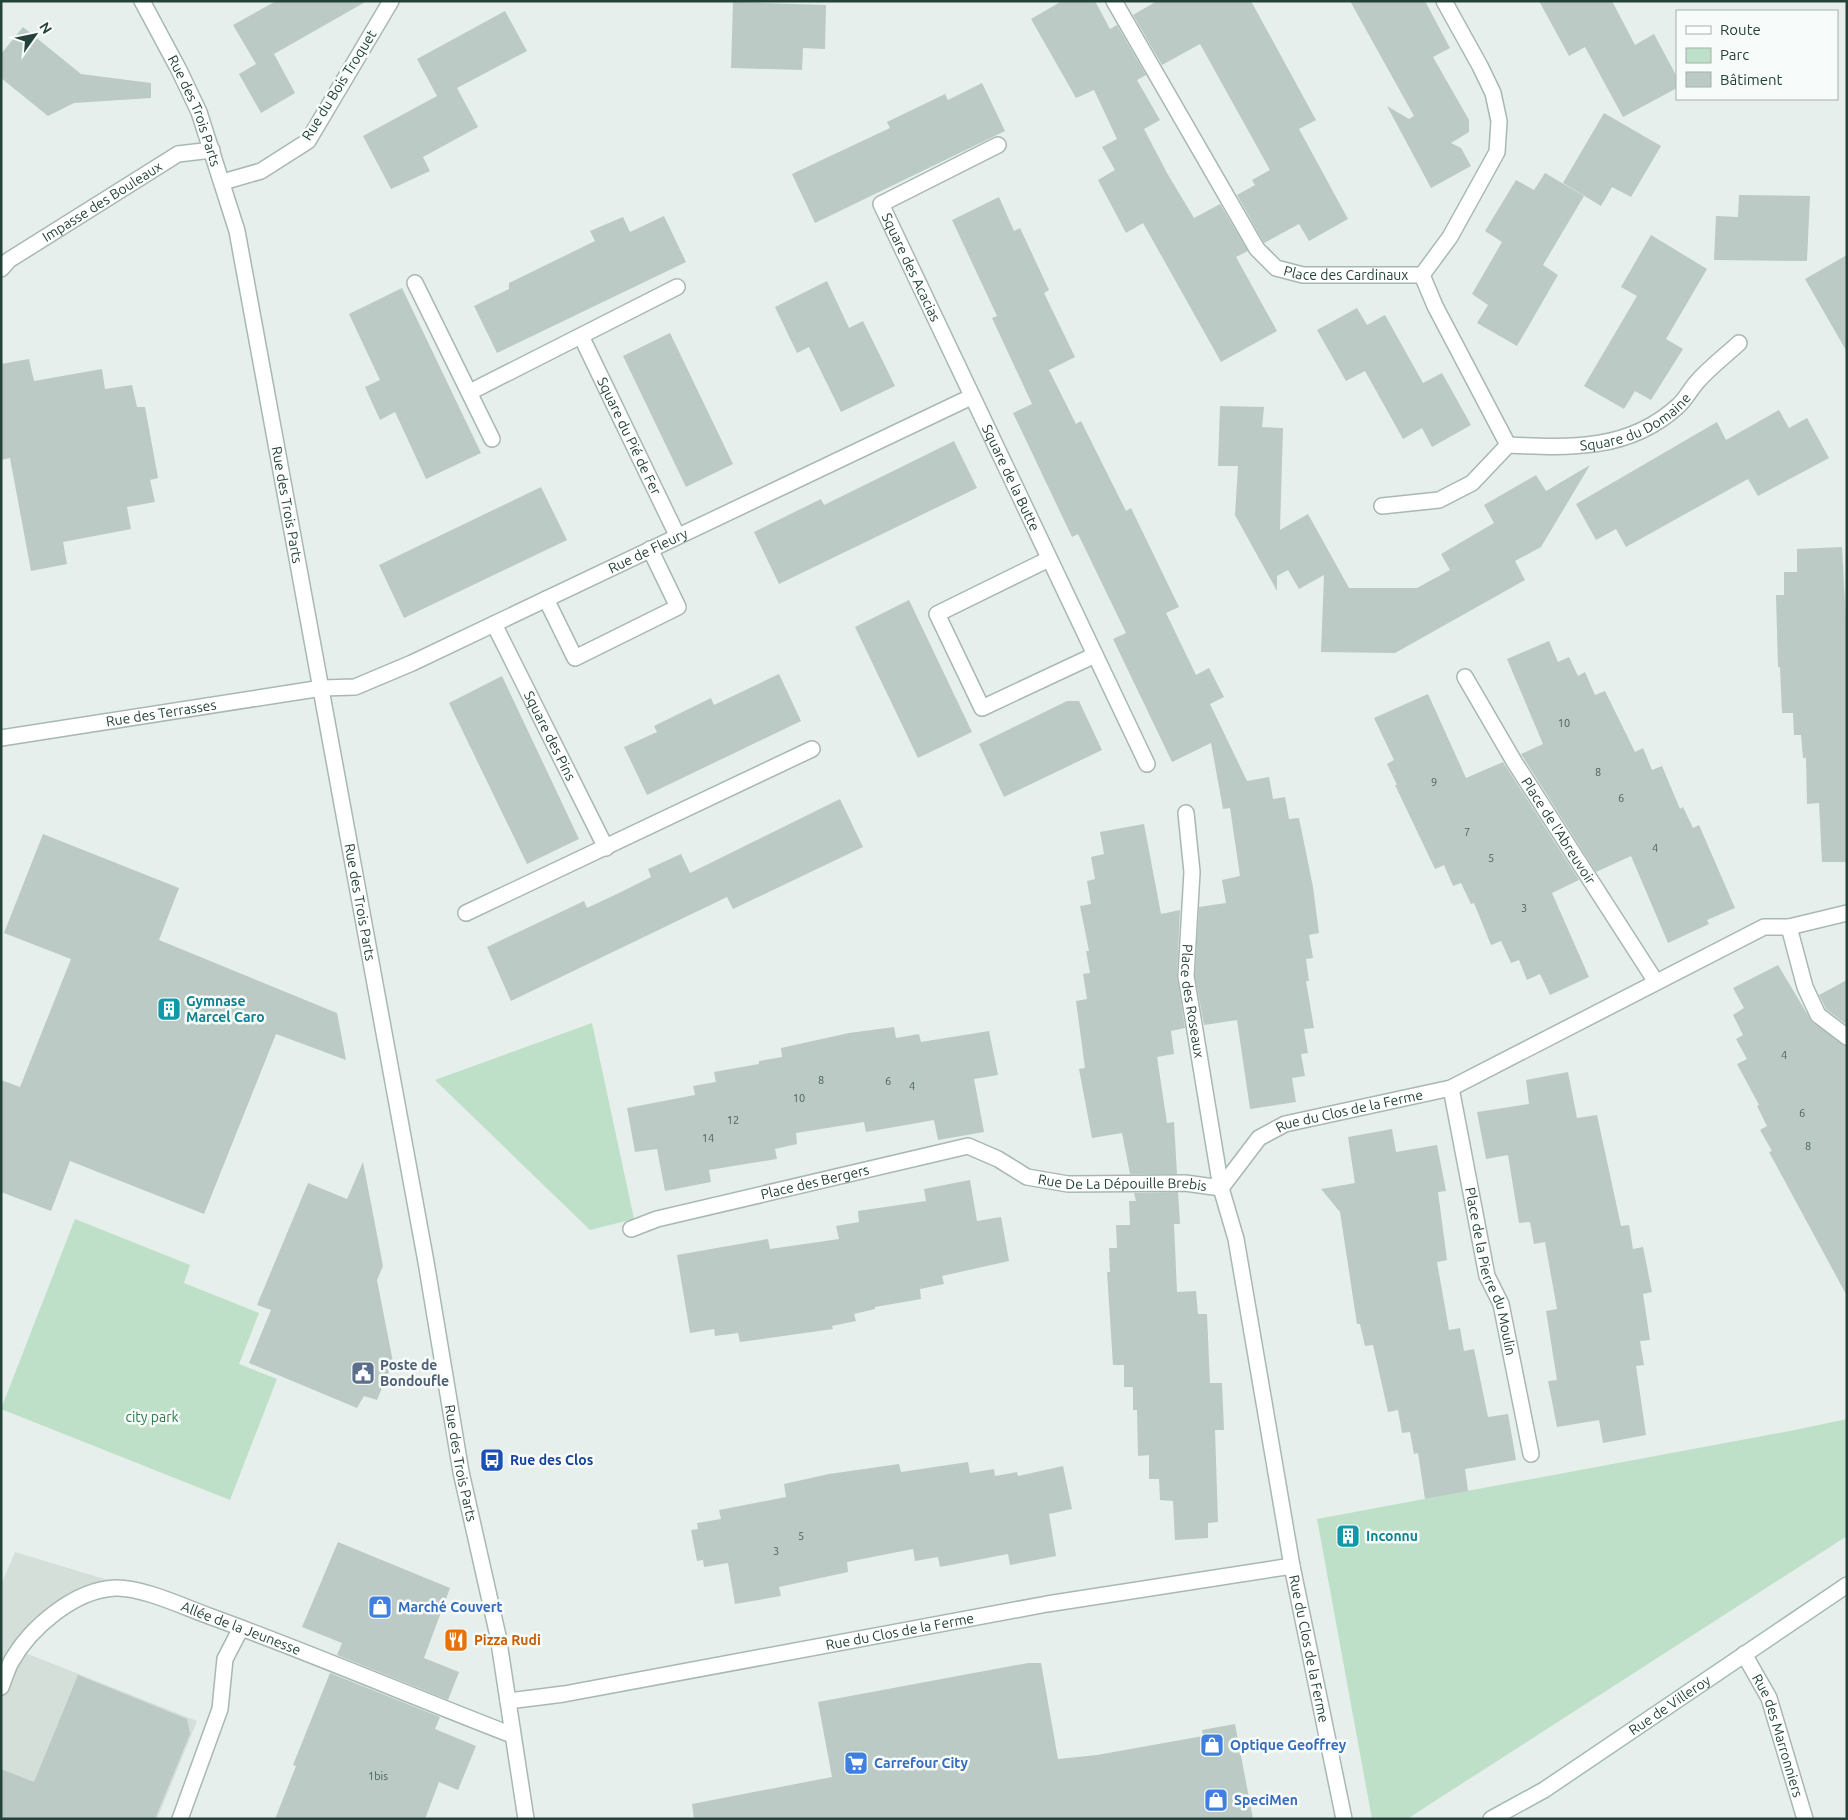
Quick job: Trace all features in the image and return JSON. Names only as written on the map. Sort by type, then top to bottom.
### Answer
[{"type":"street","name":"Rue des Trois Parts","points":[[142,1],[180,70],[199,112],[223,182],[237,231],[426,1262],[461,1472],[498,1636],[526,1819]]},
{"type":"street","name":"Rue du Bois Troquet","points":[[223,182],[262,171],[308,141],[391,1]]},
{"type":"street","name":"Place des Cardinaux","points":[[1114,1],[1257,249],[1276,268],[1303,275],[1422,275],[1450,237],[1497,152],[1500,122],[1493,93],[1444,1]]},
{"type":"street","name":"Square des Acacias","points":[[971,397],[880,204],[998,146]]},
{"type":"street","name":"Impasse des Bouleaux","points":[[1,269],[9,260],[178,154],[212,150]]},
{"type":"street","points":[[1382,506],[1439,500],[1472,483],[1508,445],[1434,306],[1422,275]]},
{"type":"street","points":[[415,283],[492,439]]},
{"type":"street","points":[[470,392],[677,287]]},
{"type":"street","name":"Square du Pié de Fer","points":[[582,336],[678,536]]},
{"type":"street","name":"Square du Domaine","points":[[1508,445],[1566,448],[1621,440],[1650,427],[1679,406],[1698,381],[1739,343]]},
{"type":"street","name":"Rue de Fleury","points":[[322,688],[356,687],[494,624],[650,548],[971,397]]},
{"type":"street","name":"Square de la Butte","points":[[971,397],[1147,764]]},
{"type":"street","points":[[546,599],[575,658],[678,607],[650,548]]},
{"type":"street","points":[[1049,559],[937,614],[982,708],[1095,655]]},
{"type":"street","name":"Square des Pins","points":[[494,624],[606,848]]},
{"type":"street","name":"Place de l'Abreuvoir","points":[[1465,676],[1515,763],[1656,982]]},
{"type":"street","name":"Rue des Terrasses","points":[[1,738],[322,688]]},
{"type":"street","points":[[466,913],[812,749]]},
{"type":"street","name":"Place des Roseaux","points":[[1186,813],[1192,872],[1186,976],[1221,1188]]},
{"type":"street","name":"Rue du Clos de la Ferme","points":[[1344,1819],[1292,1566],[1236,1239],[1221,1188],[1259,1138],[1285,1124],[1451,1088],[1764,927],[1789,927],[1847,913]]},
{"type":"street","points":[[1789,927],[1805,987],[1818,1016],[1847,1037]]},
{"type":"street","name":"Place de la Pierre du Moulin","points":[[1451,1088],[1487,1276],[1501,1304],[1531,1454]]},
{"type":"street","name":"Place des Bergers","points":[[631,1228],[667,1217],[968,1146],[998,1160]]},
{"type":"street","name":"Rue De La Dépouille Brebis","points":[[998,1160],[1027,1177],[1068,1184],[1185,1183],[1221,1188]]},
{"type":"street","name":"Rue du Clos de la Ferme","points":[[508,1701],[564,1694],[1047,1604],[1292,1566]]},
{"type":"street","name":"Rue de Villeroy","points":[[1491,1819],[1544,1790],[1847,1585]]},
{"type":"street","name":"Allée de la Jeunesse","points":[[1,1687],[11,1662],[32,1634],[58,1610],[86,1594],[116,1588],[150,1595],[241,1628],[512,1736]]},
{"type":"street","points":[[180,1819],[220,1709],[225,1659],[241,1628]]},
{"type":"street","name":"Rue des Marronniers","points":[[1744,1654],[1769,1698],[1805,1819]]},
{"type":"shaded area","points":[[15,1552],[121,1584],[80,1591],[58,1600],[34,1618],[13,1648],[197,1721],[157,1819],[1,1819],[1,1585]]},
{"type":"green space","points":[[592,1023],[634,1219],[590,1230],[435,1080]]},
{"type":"green space","name":"city park","points":[[75,1219],[190,1265],[184,1283],[259,1313],[239,1364],[277,1379],[230,1500],[1,1409]]},
{"type":"green space","points":[[1847,1419],[1847,1536],[1407,1819],[1372,1819],[1317,1519]]},
{"type":"building","points":[[276,1],[367,1],[274,54],[295,93],[261,113],[239,74],[256,64],[233,25]]},
{"type":"building","points":[[1062,1],[1095,1],[1110,29],[1117,25],[1146,75],[1137,80],[1160,120],[1144,129],[1167,173],[1194,218],[1220,204],[1248,251],[1236,257],[1277,331],[1221,362],[1143,223],[1126,233],[1098,180],[1115,170],[1102,147],[1117,139],[1094,90],[1076,98],[1031,19]]},
{"type":"building","points":[[1157,1],[1251,1],[1316,120],[1299,129],[1348,219],[1309,241],[1299,224],[1264,243],[1237,195],[1255,185],[1252,180],[1270,170],[1200,44],[1162,65],[1133,15]]},
{"type":"building","points":[[1350,1],[1425,1],[1450,48],[1433,57],[1469,120],[1469,132],[1451,143],[1461,148],[1471,166],[1431,188],[1387,106],[1409,119],[1414,116]]},
{"type":"building","points":[[1539,1],[1612,1],[1635,45],[1654,34],[1676,75],[1676,89],[1623,117],[1585,47],[1569,56]]},
{"type":"building","points":[[733,2],[826,5],[825,49],[803,48],[802,70],[731,68]]},
{"type":"building","points":[[505,11],[527,51],[457,88],[478,127],[423,157],[430,171],[391,189],[363,136],[437,96],[417,59]]},
{"type":"building","points":[[23,27],[81,74],[151,83],[151,98],[74,103],[48,116],[1,78],[1,54]]},
{"type":"building","points":[[982,83],[1005,131],[815,223],[792,174],[890,128],[887,122],[945,94],[948,100]]},
{"type":"building","points":[[1604,113],[1661,146],[1631,197],[1612,187],[1601,206],[1563,183]]},
{"type":"building","points":[[1545,173],[1584,196],[1543,265],[1558,275],[1517,346],[1477,323],[1488,305],[1472,294],[1502,242],[1485,231],[1516,180],[1534,190]]},
{"type":"building","points":[[1739,195],[1810,196],[1807,261],[1714,260],[1716,216],[1738,217]]},
{"type":"building","points":[[999,197],[1014,231],[1020,228],[1049,290],[1044,293],[1075,357],[1049,370],[1076,424],[1081,421],[1126,511],[1131,508],[1179,607],[1166,613],[1196,675],[1209,668],[1224,697],[1210,704],[1247,781],[1269,777],[1273,799],[1285,797],[1289,819],[1299,818],[1313,887],[1319,933],[1309,935],[1313,958],[1306,959],[1309,981],[1306,981],[1314,1028],[1304,1029],[1308,1053],[1301,1054],[1305,1076],[1292,1078],[1296,1102],[1250,1109],[1237,1020],[1204,1025],[1195,976],[1199,907],[1226,903],[1222,880],[1240,876],[1230,808],[1223,809],[1211,743],[1172,762],[1113,639],[1126,633],[1078,534],[1072,537],[1013,413],[1032,404],[992,318],[997,316],[952,220]]},
{"type":"building","points":[[664,216],[686,262],[497,353],[474,306],[509,289],[509,283],[595,241],[590,231],[623,217],[630,232]]},
{"type":"building","points":[[1651,235],[1707,269],[1666,339],[1683,349],[1651,400],[1635,391],[1624,409],[1584,386],[1637,296],[1621,287]]},
{"type":"building","points":[[1847,255],[1847,352],[1805,279]]},
{"type":"building","points":[[827,281],[849,328],[863,321],[895,386],[841,412],[809,347],[797,353],[775,307]]},
{"type":"building","points":[[402,288],[481,453],[426,479],[395,412],[380,420],[365,387],[380,380],[349,314]]},
{"type":"building","points":[[1357,308],[1367,325],[1385,315],[1423,383],[1442,373],[1471,425],[1432,447],[1422,428],[1403,439],[1365,371],[1346,381],[1317,330]]},
{"type":"building","points":[[670,333],[733,464],[686,487],[623,356]]},
{"type":"building","points":[[29,359],[34,381],[102,369],[105,389],[132,385],[137,407],[145,407],[158,478],[150,480],[155,502],[127,507],[131,529],[63,542],[67,564],[31,571],[10,458],[1,460],[1,364]]},
{"type":"building","points":[[1220,406],[1264,407],[1262,427],[1283,428],[1280,530],[1308,514],[1349,588],[1417,588],[1450,570],[1441,554],[1494,523],[1484,505],[1536,475],[1546,491],[1590,465],[1541,547],[1515,561],[1525,580],[1395,653],[1321,652],[1324,575],[1299,589],[1288,570],[1277,576],[1277,591],[1235,515],[1238,466],[1218,466]]},
{"type":"building","points":[[1779,410],[1789,428],[1807,418],[1829,458],[1758,496],[1748,479],[1626,547],[1616,529],[1596,540],[1576,504],[1717,422],[1726,440]]},
{"type":"building","points":[[954,441],[977,488],[779,584],[754,532],[821,499],[824,505]]},
{"type":"building","points":[[541,487],[567,540],[404,618],[379,565]]},
{"type":"building","points":[[1842,547],[1847,640],[1847,862],[1822,862],[1819,803],[1807,804],[1806,758],[1803,758],[1801,735],[1794,735],[1793,713],[1782,713],[1780,667],[1778,667],[1776,595],[1784,595],[1784,572],[1797,572],[1797,549]]},
{"type":"building","points":[[909,600],[972,732],[918,758],[855,627]]},
{"type":"building","points":[[1549,641],[1558,662],[1569,657],[1578,676],[1585,672],[1595,695],[1605,691],[1635,752],[1643,748],[1652,770],[1662,766],[1680,809],[1683,807],[1693,828],[1699,825],[1735,908],[1707,920],[1709,924],[1668,943],[1631,856],[1596,872],[1521,754],[1543,744],[1507,659]]},
{"type":"building","points":[[779,674],[801,721],[647,795],[624,747],[657,732],[654,726],[711,698],[714,705]]},
{"type":"building","points":[[502,676],[579,839],[527,864],[449,703]]},
{"type":"building","points":[[1428,694],[1466,778],[1503,762],[1579,880],[1552,893],[1589,977],[1550,995],[1540,974],[1527,980],[1519,960],[1511,963],[1501,941],[1491,945],[1474,903],[1471,904],[1461,883],[1453,886],[1444,865],[1435,869],[1395,785],[1397,785],[1387,764],[1394,760],[1374,718]]},
{"type":"building","points":[[1067,701],[1079,701],[1102,750],[1004,797],[979,744]]},
{"type":"building","points":[[840,799],[863,847],[733,909],[727,897],[511,1001],[487,947],[584,901],[587,908],[619,893],[651,877],[648,869],[681,854],[690,873]]},
{"type":"building","points":[[1144,824],[1161,914],[1180,910],[1177,976],[1185,1028],[1171,1031],[1174,1054],[1157,1057],[1167,1123],[1174,1122],[1177,1174],[1130,1174],[1122,1133],[1092,1138],[1079,1069],[1085,1068],[1076,1001],[1087,999],[1083,974],[1090,973],[1086,951],[1089,951],[1080,906],[1091,904],[1087,881],[1095,879],[1091,857],[1104,854],[1100,832]]},
{"type":"building","name":"Gymnase Marcel Caro","points":[[43,834],[179,888],[159,940],[337,1013],[346,1060],[276,1034],[204,1214],[70,1161],[51,1211],[1,1192],[1,1080],[20,1087],[71,959],[4,933]]},
{"type":"building","points":[[1778,965],[1812,1022],[1847,1046],[1847,1296],[1769,1152],[1772,1151],[1760,1130],[1767,1126],[1757,1106],[1759,1105],[1737,1064],[1747,1059],[1736,1039],[1743,1035],[1733,1015],[1744,1008],[1733,988]]},
{"type":"building","points":[[1847,980],[1847,1025],[1826,1009],[1819,995]]},
{"type":"building","points":[[894,1027],[896,1038],[919,1034],[921,1042],[989,1031],[998,1075],[974,1079],[984,1132],[938,1140],[934,1120],[866,1132],[864,1122],[796,1133],[797,1144],[775,1149],[777,1159],[709,1170],[711,1182],[665,1191],[657,1149],[635,1152],[627,1108],[695,1095],[693,1086],[716,1082],[714,1072],[759,1064],[759,1061],[782,1057],[781,1048],[849,1033]]},
{"type":"building","points":[[1568,1072],[1577,1118],[1597,1115],[1621,1226],[1629,1225],[1633,1249],[1643,1247],[1652,1292],[1643,1294],[1650,1340],[1640,1341],[1644,1365],[1636,1366],[1646,1435],[1603,1443],[1599,1420],[1557,1427],[1548,1381],[1557,1380],[1546,1311],[1557,1309],[1545,1242],[1534,1244],[1530,1222],[1519,1223],[1508,1155],[1486,1159],[1477,1112],[1529,1104],[1526,1080]]},
{"type":"building","points":[[1392,1129],[1396,1152],[1437,1145],[1446,1191],[1438,1192],[1447,1260],[1437,1262],[1449,1330],[1460,1328],[1464,1351],[1474,1349],[1488,1417],[1508,1414],[1516,1460],[1465,1469],[1468,1491],[1425,1499],[1418,1453],[1414,1454],[1410,1432],[1402,1433],[1398,1410],[1388,1412],[1373,1345],[1365,1346],[1360,1324],[1357,1324],[1340,1212],[1321,1189],[1355,1183],[1348,1137]]},
{"type":"building","points":[[363,1162],[383,1266],[377,1280],[393,1362],[377,1400],[364,1396],[357,1408],[249,1363],[271,1310],[257,1305],[308,1183],[347,1199]]},
{"type":"building","points":[[970,1180],[977,1221],[1001,1217],[1009,1261],[942,1276],[944,1284],[920,1289],[921,1299],[875,1307],[875,1309],[854,1314],[856,1321],[832,1326],[833,1329],[740,1342],[738,1333],[715,1336],[714,1329],[690,1333],[677,1255],[768,1239],[770,1249],[839,1239],[836,1226],[859,1222],[858,1211],[926,1201],[924,1189]]},
{"type":"building","points":[[1178,1192],[1180,1224],[1174,1224],[1177,1292],[1196,1291],[1198,1314],[1207,1314],[1210,1383],[1222,1383],[1224,1430],[1215,1430],[1218,1522],[1208,1523],[1208,1538],[1175,1540],[1173,1501],[1160,1500],[1159,1479],[1149,1479],[1149,1455],[1138,1456],[1137,1410],[1133,1410],[1133,1387],[1124,1387],[1124,1365],[1113,1365],[1107,1272],[1110,1272],[1109,1248],[1117,1248],[1116,1225],[1130,1225],[1129,1201],[1136,1201],[1134,1193]]},
{"type":"building","points":[[968,1462],[970,1473],[994,1469],[995,1476],[1017,1472],[1018,1476],[1063,1466],[1072,1509],[1049,1514],[1056,1556],[1010,1565],[1008,1554],[940,1567],[938,1557],[915,1561],[913,1549],[847,1562],[848,1572],[779,1587],[781,1596],[735,1604],[728,1563],[704,1567],[703,1560],[697,1561],[691,1530],[698,1529],[697,1523],[721,1519],[719,1510],[786,1497],[784,1484],[829,1474],[899,1464],[901,1472]]},
{"type":"building","points":[[338,1542],[450,1588],[424,1658],[459,1672],[448,1700],[337,1655],[342,1643],[302,1627]]},
{"type":"building","points":[[1028,1663],[1041,1663],[1058,1759],[1097,1755],[1203,1736],[1202,1730],[1235,1724],[1253,1819],[694,1819],[692,1804],[832,1777],[818,1702]]},
{"type":"building","points":[[330,1673],[440,1717],[435,1729],[476,1746],[458,1790],[439,1782],[425,1819],[275,1819],[296,1766],[293,1765]]},
{"type":"building","points":[[78,1675],[187,1719],[190,1734],[155,1819],[1,1819],[1,1769],[34,1782]]},
{"type":"place","name":"Gymnase Marcel Caro","points":[[169,1009]]},
{"type":"place","name":"Poste de Bondoufle","points":[[363,1373]]},
{"type":"place","name":"Rue des Clos","points":[[492,1460]]},
{"type":"place","name":"Inconnu","points":[[1348,1536]]},
{"type":"place","name":"Marché Couvert","points":[[380,1607]]},
{"type":"place","name":"Pizza Rudi","points":[[456,1640]]},
{"type":"place","name":"Optique Geoffrey","points":[[1212,1745]]},
{"type":"place","name":"Carrefour City","points":[[856,1763]]},
{"type":"place","name":"SpeciMen","points":[[1216,1800]]}]
